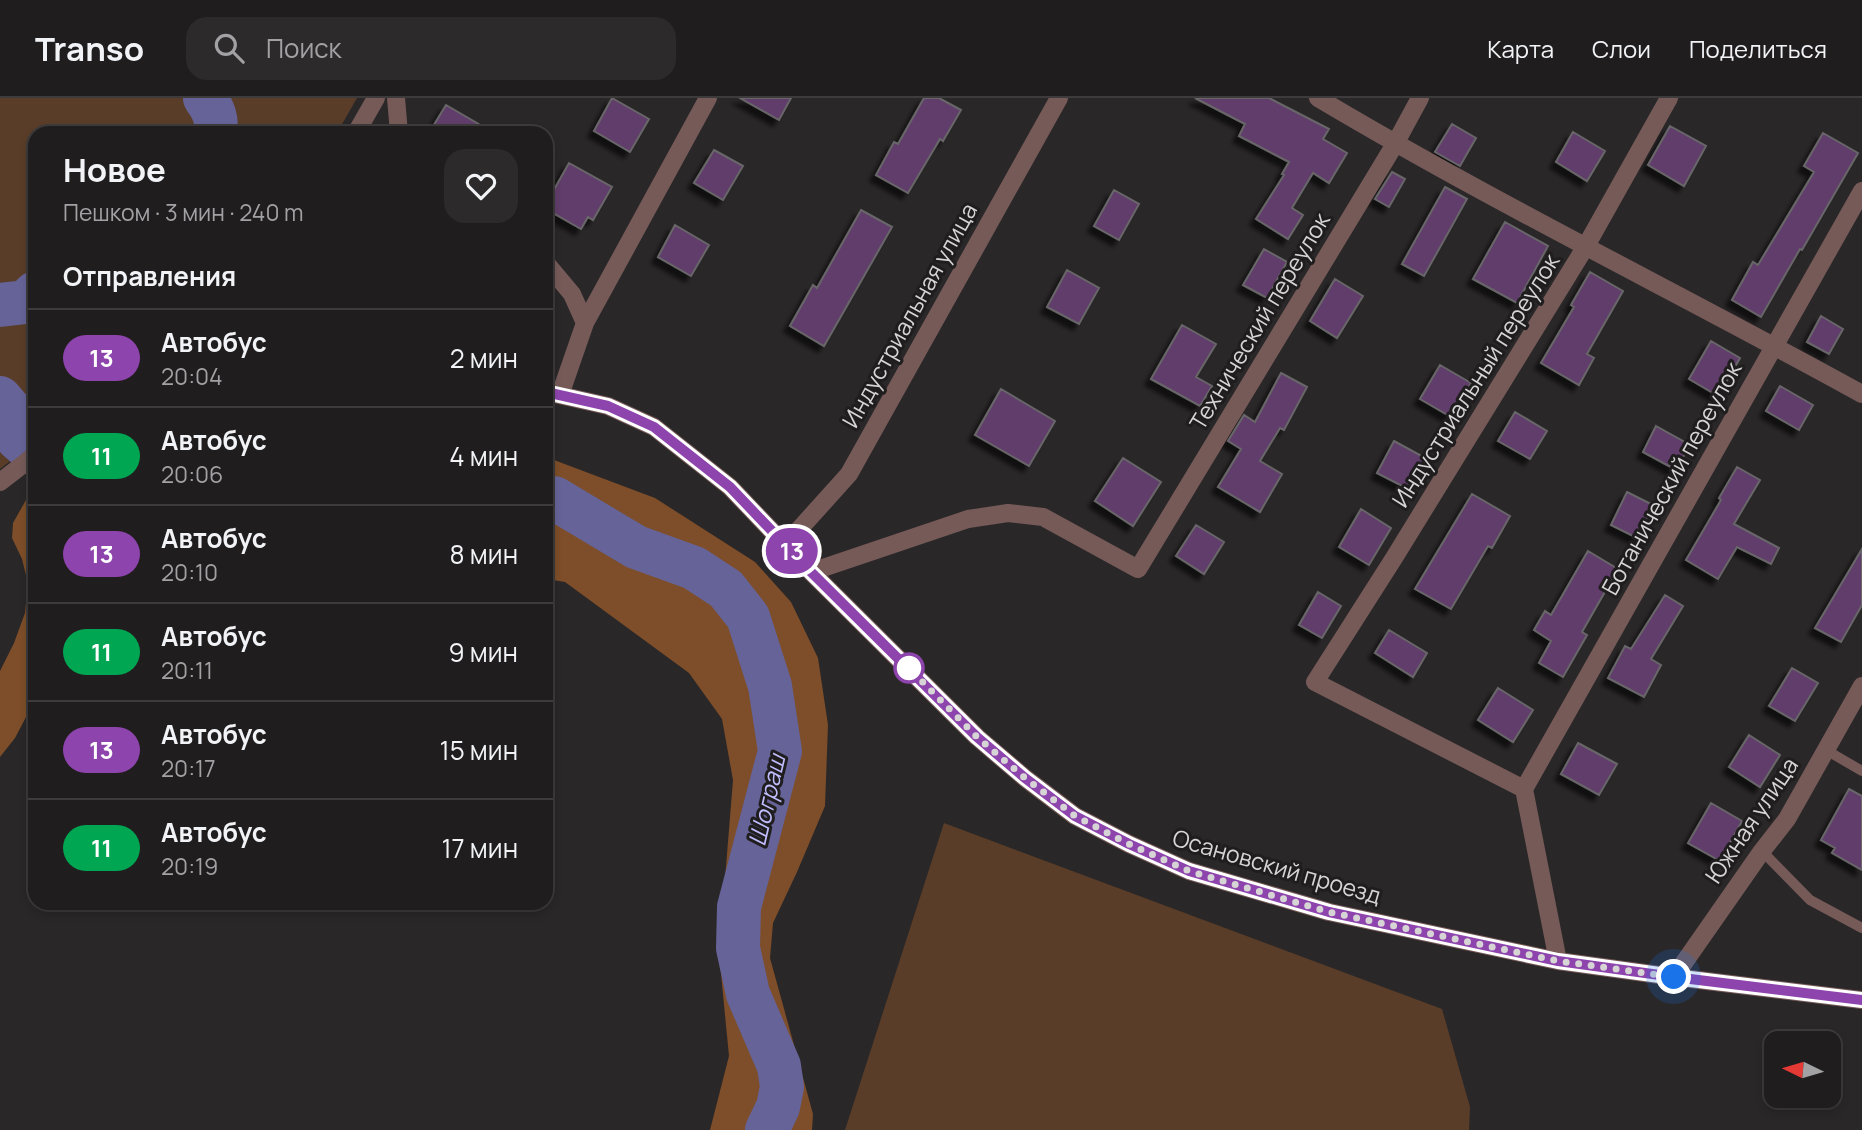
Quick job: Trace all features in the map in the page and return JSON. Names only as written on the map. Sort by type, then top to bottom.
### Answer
[{"type":"street","points":[[360,126],[376,98]]},
{"type":"street","points":[[396,98],[398,126]]},
{"type":"street","points":[[553,394],[585,323],[708,98]]},
{"type":"street","name":"Индустриальная улица","points":[[786,544],[849,474],[1059,98]]},
{"type":"street","points":[[1318,98],[1492,197],[1862,394]]},
{"type":"street","name":"Технический переулок","points":[[811,572],[968,519],[1008,513],[1043,517],[1138,569],[1395,144],[1420,98]]},
{"type":"street","name":"Индустриальный переулок","points":[[1524,789],[1315,682],[1586,246],[1669,98]]},
{"type":"street","name":"Ботанический переулок","points":[[1524,789],[1862,191]]},
{"type":"street","points":[[553,271],[572,294],[585,323]]},
{"type":"street","name":"Осановский проезд","points":[[553,394],[608,406],[654,427],[730,487],[811,572],[977,737],[1075,816],[1129,844],[1189,871],[1329,912],[1558,961],[1862,1000]]},
{"type":"street","points":[[6,478],[28,461]]},
{"type":"street","name":"Южная улица","points":[[1674,977],[1787,819],[1862,686]]},
{"type":"street","points":[[1524,789],[1558,961]]},
{"type":"lane","points":[[1826,750],[1862,771]]},
{"type":"lane","points":[[1762,851],[1810,900],[1862,928]]},
{"type":"shaded area","points":[[0,98],[357,98],[341,126],[28,126],[28,447],[0,469]]},
{"type":"shaded area","points":[[553,460],[655,498],[755,562],[791,602],[818,658],[828,725],[825,806],[773,923],[770,958],[813,1114],[812,1130],[710,1130],[729,1056],[719,953],[733,780],[722,719],[689,673],[565,582],[553,580]]},
{"type":"shaded area","points":[[28,498],[28,583],[22,559],[12,538],[13,523]]},
{"type":"shaded area","points":[[28,583],[28,713],[15,738],[0,757],[0,671],[25,613]]},
{"type":"shaded area","points":[[944,823],[1442,1009],[1470,1107],[1469,1130],[845,1130]]},
{"type":"building","points":[[612,98],[649,119],[630,152],[594,131]]},
{"type":"building","points":[[740,98],[791,98],[779,120]]},
{"type":"building","points":[[924,98],[939,98],[961,110],[908,193],[876,175],[894,142],[898,144]]},
{"type":"building","points":[[1195,98],[1269,98],[1329,129],[1323,139],[1347,153],[1329,183],[1313,173],[1292,208],[1303,215],[1288,239],[1256,219],[1284,175],[1282,174],[1289,162],[1239,136],[1245,124]]},
{"type":"building","points":[[446,105],[482,126],[433,126]]},
{"type":"building","points":[[1452,124],[1476,138],[1460,166],[1435,152]]},
{"type":"building","points":[[1670,126],[1706,146],[1684,186],[1648,165]]},
{"type":"building","points":[[1573,132],[1605,151],[1587,181],[1556,162]]},
{"type":"building","points":[[1823,133],[1858,153],[1761,317],[1732,300],[1753,262],[1758,265],[1814,172],[1804,166]]},
{"type":"building","points":[[714,150],[743,166],[723,200],[694,183]]},
{"type":"building","points":[[569,163],[612,187],[593,220],[588,217],[581,229],[553,213],[553,192]]},
{"type":"building","points":[[1392,172],[1405,179],[1389,207],[1375,199]]},
{"type":"building","points":[[1445,187],[1467,199],[1424,276],[1402,264]]},
{"type":"building","points":[[1114,190],[1139,204],[1119,240],[1094,226]]},
{"type":"building","points":[[861,210],[892,227],[824,346],[790,326],[813,285],[817,288]]},
{"type":"building","points":[[1505,222],[1548,246],[1517,303],[1473,279]]},
{"type":"building","points":[[675,225],[709,245],[691,276],[658,257]]},
{"type":"building","points":[[1264,249],[1287,262],[1267,298],[1243,285]]},
{"type":"building","points":[[1067,270],[1099,288],[1079,324],[1047,307]]},
{"type":"building","points":[[1590,272],[1623,291],[1587,354],[1594,358],[1579,385],[1541,363],[1574,307],[1571,305]]},
{"type":"building","points":[[1335,279],[1363,296],[1337,338],[1310,321]]},
{"type":"building","points":[[1821,316],[1843,329],[1829,354],[1807,342]]},
{"type":"building","points":[[1182,325],[1216,344],[1196,377],[1212,386],[1200,406],[1151,379]]},
{"type":"building","points":[[1711,341],[1740,358],[1718,396],[1689,379]]},
{"type":"building","points":[[1440,365],[1471,383],[1451,417],[1420,399]]},
{"type":"building","points":[[1281,373],[1307,387],[1284,430],[1280,428],[1260,461],[1282,474],[1260,512],[1218,487],[1241,449],[1228,441],[1244,415],[1255,422]]},
{"type":"building","points":[[1780,386],[1813,405],[1799,430],[1766,411]]},
{"type":"building","points":[[1001,389],[1055,421],[1029,466],[975,435]]},
{"type":"building","points":[[1515,412],[1547,431],[1530,459],[1498,441]]},
{"type":"building","points":[[1656,426],[1690,445],[1676,470],[1643,452]]},
{"type":"building","points":[[1394,441],[1427,459],[1410,490],[1377,473]]},
{"type":"building","points":[[1123,458],[1161,482],[1133,526],[1095,501]]},
{"type":"building","points":[[1737,467],[1760,480],[1734,524],[1779,548],[1771,564],[1737,547],[1718,579],[1686,560]]},
{"type":"building","points":[[1627,492],[1653,505],[1637,538],[1611,525]]},
{"type":"building","points":[[1472,494],[1510,516],[1492,548],[1488,546],[1451,609],[1415,589]]},
{"type":"building","points":[[1361,509],[1391,528],[1369,565],[1339,547]]},
{"type":"building","points":[[1196,525],[1224,542],[1204,574],[1176,556]]},
{"type":"building","points":[[1862,549],[1862,605],[1841,642],[1815,628]]},
{"type":"building","points":[[1588,551],[1618,569],[1582,632],[1587,635],[1563,677],[1539,663],[1551,641],[1534,630],[1545,611],[1551,615]]},
{"type":"building","points":[[1318,592],[1341,606],[1322,638],[1299,625]]},
{"type":"building","points":[[1665,595],[1683,606],[1651,659],[1661,665],[1644,697],[1608,678],[1625,646],[1631,649]]},
{"type":"building","points":[[1389,630],[1427,653],[1413,677],[1375,653]]},
{"type":"building","points":[[1792,668],[1818,683],[1795,721],[1769,706]]},
{"type":"building","points":[[1498,688],[1533,710],[1513,742],[1478,720]]},
{"type":"building","points":[[1749,735],[1780,755],[1760,787],[1729,767]]},
{"type":"building","points":[[1578,743],[1617,764],[1599,795],[1561,774]]},
{"type":"building","points":[[1849,789],[1862,796],[1862,870],[1832,853],[1835,848],[1821,840]]},
{"type":"building","points":[[1711,803],[1742,821],[1720,861],[1688,843]]},
{"type":"waterway","name":"Шограш","points":[[205,98],[214,114],[216,126]]},
{"type":"waterway","name":"Шограш","points":[[0,305],[28,300]]},
{"type":"waterway","name":"Шограш","points":[[0,398],[12,412],[13,427],[18,439],[28,448]]},
{"type":"waterway","name":"Шограш","points":[[553,498],[636,547],[694,568],[726,589],[748,617],[770,686],[780,751],[739,907],[738,948],[748,994],[779,1066],[782,1087],[778,1107],[767,1130]]},
{"type":"bus line","name":"13","points":[[553,394],[608,406],[654,427],[730,487],[811,572],[977,737],[1075,816],[1129,844],[1189,871],[1329,912],[1558,961],[1862,1000]]},
{"type":"route","points":[[909,668],[907,666],[977,737],[1075,816],[1189,871],[1329,912],[1558,961],[1674,977]]}]
